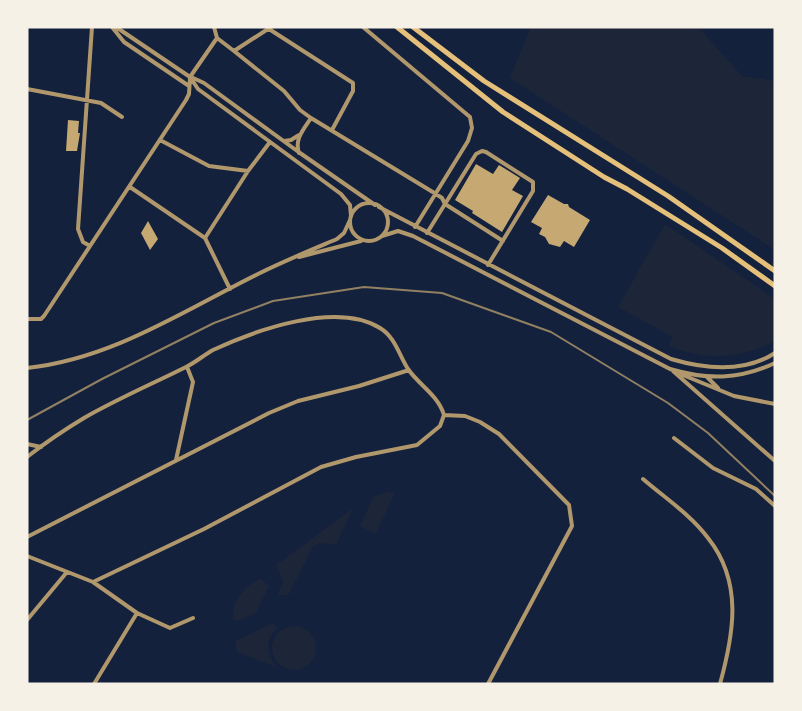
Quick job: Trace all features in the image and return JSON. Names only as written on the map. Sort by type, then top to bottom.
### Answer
[{"type":"main road","points":[[397,27],[503,112],[722,248],[775,286]]},
{"type":"main road","points":[[413,27],[484,81],[668,196],[775,271]]},
{"type":"street","points":[[90,246],[83,242],[78,229],[93,27]]},
{"type":"street","points":[[114,27],[190,77],[204,83],[377,206],[671,359],[696,366],[730,367],[755,363],[775,353]]},
{"type":"street","points":[[114,27],[124,42],[190,86]]},
{"type":"street","points":[[214,27],[217,38],[284,91],[300,110],[436,194],[445,204],[503,241]]},
{"type":"street","points":[[363,27],[470,117],[472,128],[468,141],[415,227]]},
{"type":"street","points":[[234,51],[270,28],[353,83],[353,91],[332,130]]},
{"type":"street","points":[[27,319],[36,320],[44,316],[189,94],[190,77],[217,38]]},
{"type":"street","points":[[190,77],[198,89],[348,201],[352,231],[364,241]]},
{"type":"street","points":[[27,89],[101,104],[122,117]]},
{"type":"street","points":[[189,94],[198,89]]},
{"type":"street","points":[[300,153],[297,144],[311,117]]},
{"type":"street","points":[[283,141],[300,135]]},
{"type":"street","points":[[160,140],[209,166],[248,171]]},
{"type":"street","points":[[205,238],[248,171],[270,142]]},
{"type":"street","points":[[427,233],[476,154],[482,152],[533,182],[533,191],[488,265]]},
{"type":"street","points":[[130,187],[205,238],[230,289]]},
{"type":"street","points":[[27,368],[59,364],[95,354],[157,326],[337,238],[344,233],[350,218],[359,206],[367,204],[377,206],[385,213],[386,229],[382,236]]},
{"type":"street","points":[[292,258],[356,241],[376,240],[398,231],[413,236],[670,369],[724,392],[745,399],[775,404]]},
{"type":"street","points":[[27,457],[84,418],[187,367],[211,351],[250,334],[285,324],[321,318],[349,317],[371,323],[387,333],[409,369],[440,405],[444,415],[440,426],[417,446],[356,457],[321,467],[204,529],[93,582]]},
{"type":"street","points":[[670,369],[707,377],[737,376],[775,363]]},
{"type":"street","points":[[176,461],[193,382],[187,367]]},
{"type":"street","points":[[27,537],[269,413],[298,401],[359,386],[409,369]]},
{"type":"street","points":[[670,369],[775,461]]},
{"type":"street","points":[[707,377],[724,392]]},
{"type":"street","points":[[444,415],[465,416],[499,434],[569,505],[572,526],[488,684]]},
{"type":"street","points":[[674,438],[713,468],[756,489],[775,506]]},
{"type":"street","points":[[27,444],[41,447]]},
{"type":"street","points":[[643,479],[709,538],[730,578],[733,592],[731,623],[720,684]]},
{"type":"street","points":[[27,556],[93,582],[137,613],[170,628],[193,618]]},
{"type":"street","points":[[27,620],[67,572]]},
{"type":"street","points":[[94,684],[137,613]]},
{"type":"shaded area","points":[[531,27],[698,27],[742,76],[775,81],[775,250],[510,78]]},
{"type":"shaded area","points":[[665,224],[775,299],[775,341],[749,351],[723,356],[682,351],[669,346],[673,337],[618,307]]},
{"type":"shaded area","points":[[389,492],[394,494],[376,534],[360,526],[374,496]]},
{"type":"shaded area","points":[[353,508],[336,545],[320,543],[313,547],[288,595],[278,595],[283,582],[276,565]]},
{"type":"shaded area","points":[[260,578],[269,586],[256,613],[237,621],[233,619],[233,612],[240,594]]},
{"type":"shaded area","points":[[273,623],[277,628],[270,637],[268,647],[270,657],[276,667],[237,652],[235,641]]},
{"type":"shaded area","points":[[294,626],[309,633],[316,648],[309,663],[294,670],[279,663],[272,648],[279,633]]},
{"type":"building","points":[[68,120],[79,121],[77,151],[66,151]]},
{"type":"building","points":[[476,164],[493,174],[499,165],[520,178],[512,190],[523,196],[502,232],[455,200]]},
{"type":"building","points":[[548,195],[568,204],[569,207],[590,220],[574,247],[564,241],[560,247],[549,244],[545,237],[539,234],[542,228],[531,222]]},
{"type":"building","points":[[148,221],[158,239],[150,250],[141,233]]},
{"type":"railway","points":[[27,420],[102,379],[214,323],[273,301],[364,287],[442,293],[551,332],[668,403],[708,433],[775,496]]}]
